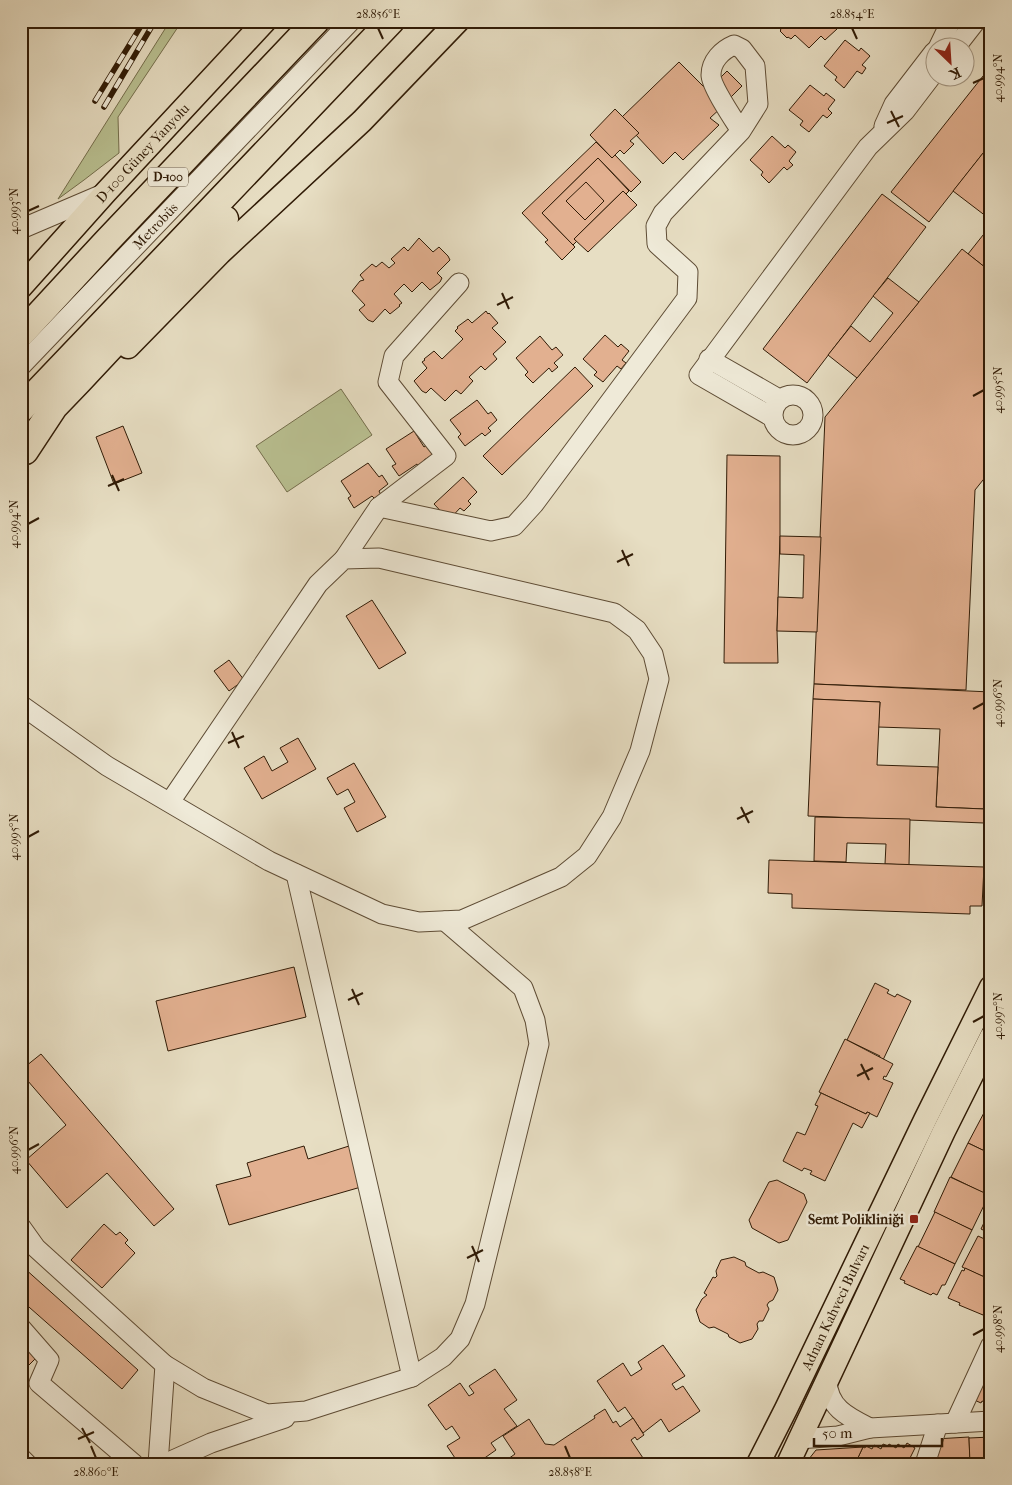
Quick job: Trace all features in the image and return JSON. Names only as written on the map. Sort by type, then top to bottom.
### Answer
[{"type":"highway","name":"D-100","points":[[21,334],[316,21]]},
{"type":"highway","points":[[21,409],[390,22]]},
{"type":"highway","points":[[23,452],[54,407],[179,274],[252,189],[273,162],[303,112]]},
{"type":"main road","name":"D-100 Güney Yanyolu","points":[[21,286],[265,21]]},
{"type":"main road","points":[[23,452],[220,253],[362,121],[458,21]]},
{"type":"main road","name":"Adnan Kahveci Bulvarı","points":[[758,1464],[924,1120],[991,987]]},
{"type":"main road","name":"Adnan Kahveci Bulvarı","points":[[788,1464],[944,1131],[991,1037]]},
{"type":"main road","points":[[771,1440],[799,1439]]},
{"type":"street","name":"Metrobüs","points":[[21,366],[351,21]]},
{"type":"street","points":[[943,38],[952,21]]},
{"type":"street","points":[[963,38],[976,21]]},
{"type":"street","points":[[880,134],[894,104],[924,65]]},
{"type":"street","points":[[772,417],[775,404],[780,399],[792,394],[804,398],[812,409],[812,422],[803,432],[790,435],[778,429],[772,417],[699,375],[868,147],[905,111],[924,86]]},
{"type":"street","points":[[379,507],[491,531],[514,526],[534,504],[687,298],[688,272],[657,244],[656,226],[663,213],[741,131]]},
{"type":"street","points":[[21,229],[106,192]]},
{"type":"street","points":[[170,802],[318,584],[344,559],[379,507],[446,456],[388,382],[394,356],[459,283]]},
{"type":"street","points":[[709,359],[780,399]]},
{"type":"street","points":[[21,705],[107,766],[269,861],[382,914],[419,922],[462,920],[561,877],[587,856],[612,817],[640,751],[659,678],[653,654],[637,630],[614,613],[379,558],[344,559]]},
{"type":"street","points":[[296,874],[412,1377]]},
{"type":"street","points":[[171,1464],[174,1460],[211,1442],[412,1377],[443,1357],[460,1339],[475,1304],[539,1044],[535,1020],[523,988],[445,921]]},
{"type":"street","points":[[21,1227],[36,1248],[165,1365],[203,1388],[267,1414],[306,1411]]},
{"type":"street","points":[[21,1328],[49,1360],[39,1383],[134,1464]]},
{"type":"street","points":[[925,1464],[991,1345]]},
{"type":"street","points":[[158,1464],[165,1365]]},
{"type":"street","points":[[827,1380],[834,1402],[841,1412],[870,1428]]},
{"type":"street","points":[[799,1439],[838,1436],[870,1428],[991,1421]]},
{"type":"street","points":[[21,1458],[27,1464]]},
{"type":"green space","points":[[170,21],[182,21],[118,117],[119,153],[58,199]]},
{"type":"green space","points":[[341,389],[372,435],[287,492],[256,446]]},
{"type":"building","points":[[785,21],[836,21],[833,24],[837,29],[825,40],[821,36],[809,48],[795,35],[791,39],[787,38],[780,31],[779,27]]},
{"type":"building","points":[[845,40],[859,51],[861,48],[870,56],[862,65],[866,68],[862,74],[857,71],[844,88],[835,80],[837,77],[824,66]]},
{"type":"building","points":[[679,62],[723,106],[710,118],[719,125],[683,160],[675,152],[663,164],[636,135],[639,133],[622,117]]},
{"type":"building","points":[[991,66],[991,143],[929,222],[891,192]]},
{"type":"building","points":[[727,71],[742,86],[729,99],[714,84]]},
{"type":"building","points":[[810,85],[824,96],[826,93],[835,100],[828,109],[832,113],[827,118],[823,115],[809,132],[800,125],[803,121],[789,110]]},
{"type":"building","points":[[615,109],[639,133],[630,141],[634,144],[624,154],[620,150],[612,158],[590,135]]},
{"type":"building","points":[[772,136],[785,148],[788,145],[796,152],[789,161],[793,165],[787,170],[784,167],[769,183],[761,175],[763,172],[750,160]]},
{"type":"building","points":[[596,142],[612,158],[615,155],[641,182],[631,192],[598,158],[542,213],[575,247],[562,260],[545,242],[548,240],[522,213]]},
{"type":"building","points":[[991,143],[991,220],[953,191]]},
{"type":"building","points":[[598,158],[629,191],[626,194],[623,191],[574,239],[577,241],[573,245],[542,213]]},
{"type":"building","points":[[586,182],[604,201],[585,220],[566,201]]},
{"type":"building","points":[[623,191],[637,205],[588,252],[574,239]]},
{"type":"building","points":[[882,194],[926,227],[807,383],[763,349]]},
{"type":"building","points":[[991,225],[991,262],[986,268],[968,254]]},
{"type":"building","points":[[419,238],[433,252],[439,247],[450,260],[437,273],[442,278],[440,282],[430,290],[422,282],[412,292],[404,284],[394,294],[402,303],[400,306],[390,314],[385,309],[373,322],[368,320],[359,310],[365,305],[352,291],[360,281],[364,280],[360,275],[372,264],[376,267],[382,262],[389,268],[395,263],[391,259],[404,247],[408,251]]},
{"type":"building","points":[[962,249],[991,272],[991,470],[975,490],[966,690],[814,684],[825,417]]},
{"type":"building","points":[[888,278],[919,302],[857,378],[828,355],[851,326],[870,342],[893,313],[873,296]]},
{"type":"building","points":[[486,311],[498,323],[492,328],[506,342],[493,354],[497,359],[485,370],[481,366],[469,377],[473,381],[461,394],[456,390],[445,401],[431,388],[426,393],[422,391],[414,381],[427,368],[422,362],[424,359],[434,351],[442,359],[463,339],[455,331],[457,327],[468,319],[472,323]]},
{"type":"building","points":[[605,335],[618,347],[621,344],[629,351],[622,360],[626,363],[621,369],[617,366],[603,382],[594,375],[597,372],[583,359]]},
{"type":"building","points":[[540,336],[552,350],[556,347],[563,355],[554,363],[558,367],[552,372],[549,368],[533,383],[525,375],[528,372],[516,358]]},
{"type":"building","points":[[575,367],[593,386],[502,475],[483,456]]},
{"type":"building","points":[[477,400],[488,414],[491,412],[497,420],[488,428],[491,431],[485,436],[482,433],[465,446],[458,437],[461,434],[450,420]]},
{"type":"building","points":[[123,426],[142,473],[114,484],[96,437]]},
{"type":"building","points":[[414,431],[424,447],[427,445],[434,454],[424,460],[426,464],[419,468],[417,464],[399,476],[392,466],[396,464],[386,449]]},
{"type":"building","points":[[727,455],[780,456],[778,663],[724,663]]},
{"type":"building","points":[[368,463],[379,477],[382,475],[388,484],[379,491],[381,495],[375,499],[372,496],[354,508],[348,498],[351,496],[341,481]]},
{"type":"building","points":[[463,477],[477,492],[468,501],[471,504],[464,511],[460,508],[449,520],[434,504]]},
{"type":"building","points":[[780,536],[821,537],[817,632],[777,631],[778,597],[803,598],[804,555],[780,554]]},
{"type":"building","points":[[372,600],[406,653],[379,669],[346,616]]},
{"type":"building","points":[[229,660],[244,680],[229,691],[214,671]]},
{"type":"building","points":[[814,684],[991,692],[985,809],[936,807],[940,729],[878,727],[880,702],[813,699]]},
{"type":"building","points":[[813,699],[880,702],[877,765],[938,767],[936,807],[985,809],[984,823],[808,816]]},
{"type":"building","points":[[298,738],[316,769],[262,799],[244,768],[264,756],[272,771],[288,762],[280,748]]},
{"type":"building","points":[[354,763],[386,817],[357,832],[344,808],[355,802],[348,789],[337,795],[327,778]]},
{"type":"building","points":[[815,817],[910,819],[909,865],[885,864],[886,844],[847,843],[846,862],[814,861]]},
{"type":"building","points":[[769,860],[984,867],[982,906],[970,906],[970,914],[792,908],[792,894],[768,893]]},
{"type":"building","points":[[294,967],[306,1017],[168,1051],[156,1001]]},
{"type":"building","points":[[875,983],[889,990],[887,993],[895,997],[897,994],[911,1001],[883,1060],[879,1058],[880,1056],[847,1040]]},
{"type":"building","points":[[845,1039],[893,1064],[883,1079],[893,1083],[877,1117],[867,1112],[866,1114],[819,1092]]},
{"type":"building","points":[[41,1054],[174,1209],[154,1226],[107,1173],[67,1208],[26,1160],[66,1125],[21,1073],[21,1070]]},
{"type":"building","points":[[821,1093],[866,1114],[867,1112],[870,1113],[862,1128],[853,1123],[825,1181],[810,1174],[812,1171],[804,1168],[802,1171],[783,1161],[797,1132],[805,1135],[818,1106],[815,1105]]},
{"type":"building","points":[[991,1097],[991,1112],[985,1109]]},
{"type":"building","points":[[986,1109],[991,1112],[991,1154],[968,1143]]},
{"type":"building","points":[[968,1143],[991,1154],[991,1190],[988,1195],[951,1177]]},
{"type":"building","points":[[304,1146],[308,1159],[349,1146],[361,1187],[229,1225],[216,1185],[251,1176],[247,1163]]},
{"type":"building","points":[[950,1177],[989,1195],[972,1230],[934,1212]]},
{"type":"building","points":[[777,1180],[804,1194],[807,1202],[788,1240],[779,1243],[752,1228],[749,1220],[769,1182]]},
{"type":"building","points":[[991,1208],[991,1234],[981,1229]]},
{"type":"building","points":[[935,1212],[972,1230],[955,1264],[918,1247]]},
{"type":"building","points":[[104,1224],[116,1235],[120,1232],[128,1240],[125,1243],[135,1253],[102,1288],[71,1260]]},
{"type":"building","points":[[978,1236],[991,1242],[991,1280],[962,1267]]},
{"type":"building","points":[[917,1246],[955,1264],[945,1285],[942,1285],[937,1295],[933,1293],[931,1295],[904,1283],[905,1281],[900,1279]]},
{"type":"building","points":[[734,1257],[745,1262],[746,1266],[759,1273],[763,1272],[774,1277],[778,1290],[773,1300],[767,1305],[769,1309],[763,1321],[759,1321],[757,1324],[758,1329],[752,1339],[740,1343],[729,1337],[728,1334],[714,1327],[709,1328],[700,1322],[696,1310],[702,1299],[707,1295],[704,1293],[713,1277],[717,1276],[716,1271],[721,1260]]},
{"type":"building","points":[[23,1267],[138,1370],[122,1389],[21,1300],[21,1269]]},
{"type":"building","points":[[965,1268],[991,1280],[991,1299],[983,1315],[948,1298],[962,1270],[964,1271]]},
{"type":"building","points":[[21,1341],[37,1357],[21,1373]]},
{"type":"building","points":[[663,1345],[685,1376],[672,1384],[676,1390],[683,1386],[700,1411],[669,1432],[661,1419],[643,1433],[625,1407],[618,1412],[597,1381],[623,1363],[631,1376],[642,1369],[638,1362]]},
{"type":"building","points":[[991,1355],[991,1401],[990,1404],[982,1401],[981,1403],[970,1398]]},
{"type":"building","points":[[495,1369],[517,1400],[504,1409],[517,1426],[491,1443],[496,1450],[476,1464],[459,1464],[447,1446],[460,1438],[452,1426],[446,1430],[428,1405],[460,1383],[469,1396],[474,1393],[469,1386]]},
{"type":"building","points":[[605,1409],[613,1423],[616,1421],[620,1427],[633,1418],[644,1435],[637,1440],[635,1437],[631,1440],[647,1464],[608,1464],[604,1458],[596,1464],[501,1464],[515,1454],[503,1436],[529,1419],[545,1444],[554,1445],[595,1418],[594,1416]]},
{"type":"building","points":[[969,1437],[970,1464],[935,1464],[935,1439]]},
{"type":"building","points":[[991,1437],[991,1464],[970,1464],[969,1438]]},
{"type":"building","points":[[907,1443],[915,1448],[907,1464],[855,1464],[863,1447],[865,1448],[866,1446],[872,1449],[874,1445],[881,1449],[883,1444],[888,1446],[889,1444],[896,1448],[898,1444],[904,1448]]},
{"type":"building","points":[[863,1447],[855,1464],[805,1464],[816,1450]]},
{"type":"railway","points":[[95,101],[144,21]]},
{"type":"railway","points":[[104,107],[155,21]]},
{"type":"place","name":"Semt Polikliniği","points":[[914,1219]]}]
